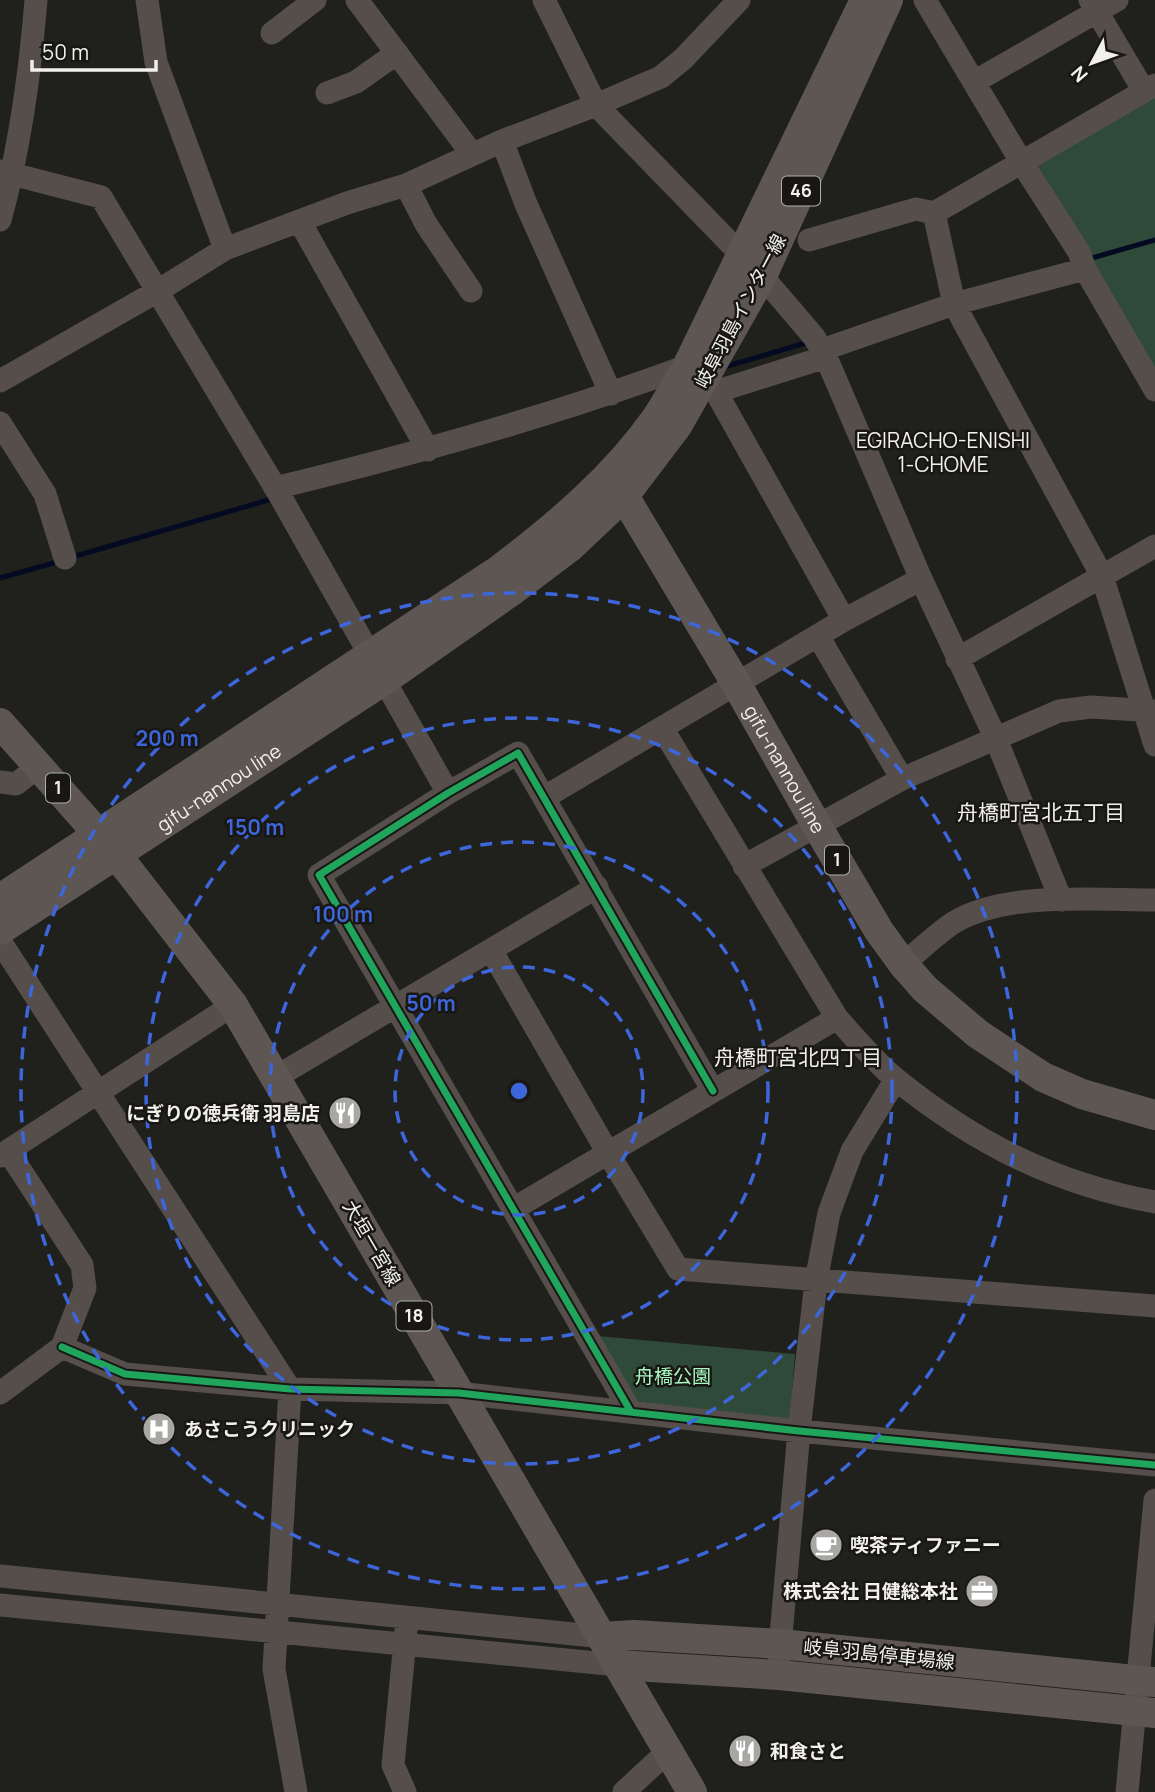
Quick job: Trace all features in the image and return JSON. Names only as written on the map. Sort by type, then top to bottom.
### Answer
[{"type":"main road","name":"岐阜羽島インター線","points":[[752,266],[865,0]]},
{"type":"main road","name":"岐阜羽島インター線","points":[[614,488],[700,376],[752,266],[888,0]]},
{"type":"main road","name":"gifu-nannou line","points":[[107,844],[369,655],[499,570],[552,529],[614,488]]},
{"type":"main road","name":"gifu-nannou line","points":[[107,844],[383,681],[513,590],[561,554],[614,488]]},
{"type":"main road","name":"gifu-nannou line","points":[[614,488],[737,685],[817,826],[879,930],[903,964],[926,989],[978,1034],[1043,1077],[1082,1094],[1155,1115]]},
{"type":"main road","name":"1","points":[[0,723],[107,844]]},
{"type":"main road","points":[[0,900],[107,844]]},
{"type":"main road","points":[[0,930],[107,844]]},
{"type":"main road","name":"大垣一宮線","points":[[107,844],[233,1005],[692,1792]]},
{"type":"main road","name":"岐阜羽島停車場線","points":[[603,1637],[635,1635],[780,1644],[1146,1681]]},
{"type":"main road","name":"岐阜羽島停車場線","points":[[618,1665],[779,1675],[1145,1712]]},
{"type":"street","points":[[0,220],[6,173],[22,127],[36,0]]},
{"type":"street","points":[[148,0],[156,62],[225,249]]},
{"type":"street","points":[[272,33],[314,0]]},
{"type":"street","points":[[357,0],[472,154]]},
{"type":"street","points":[[544,0],[596,105],[752,266],[820,347],[920,579],[996,739],[1061,900]]},
{"type":"street","points":[[0,381],[156,292],[225,249],[347,203],[406,185],[502,141],[661,77],[683,59],[738,0]]},
{"type":"street","points":[[926,0],[1022,163],[1079,252],[1085,269],[1155,390]]},
{"type":"street","points":[[809,240],[916,209],[934,214],[1150,88],[1101,4],[974,82]]},
{"type":"street","points":[[327,93],[356,82],[397,53]]},
{"type":"street","points":[[502,141],[526,204],[611,394]]},
{"type":"street","points":[[6,173],[101,197],[277,491],[448,793]]},
{"type":"street","points":[[406,185],[426,224],[471,291]]},
{"type":"street","points":[[934,214],[954,304],[1102,576],[1150,711],[1155,745]]},
{"type":"street","points":[[300,222],[428,450]]},
{"type":"street","points":[[277,491],[428,450],[611,394],[820,347],[954,304],[1085,269]]},
{"type":"street","points":[[700,376],[844,620]]},
{"type":"street","points":[[0,423],[45,494],[65,558]]},
{"type":"street","points":[[957,659],[1155,546]]},
{"type":"street","points":[[545,797],[844,620],[920,579]]},
{"type":"street","points":[[818,636],[902,779]]},
{"type":"street","points":[[744,866],[902,779],[1059,711],[1091,707],[1150,711]]},
{"type":"street","points":[[662,729],[837,1018],[896,1079],[977,1138],[1019,1160],[1065,1178],[1155,1202]]},
{"type":"street","points":[[631,1412],[319,875],[448,793],[518,753],[713,1091]]},
{"type":"street","points":[[0,782],[16,784],[39,766]]},
{"type":"street","points":[[276,1077],[597,887]]},
{"type":"street","points":[[903,964],[953,924],[978,911],[1003,905],[1061,900],[1155,900]]},
{"type":"street","points":[[0,941],[290,1389],[274,1670],[296,1792]]},
{"type":"street","points":[[491,950],[678,1269],[1155,1306]]},
{"type":"street","points":[[0,1393],[62,1347],[85,1288],[82,1265],[4,1154],[233,1005]]},
{"type":"street","points":[[513,1209],[837,1018]]},
{"type":"street","points":[[779,1675],[799,1431],[816,1281],[829,1213],[852,1151],[896,1079]]},
{"type":"street","points":[[62,1347],[125,1374],[290,1389],[458,1393],[799,1431],[1155,1465]]},
{"type":"street","points":[[1127,1792],[1145,1712],[1155,1500]]},
{"type":"street","points":[[0,1576],[603,1637]]},
{"type":"street","points":[[0,1605],[618,1665]]},
{"type":"street","points":[[405,1792],[393,1765],[407,1617]]},
{"type":"street","points":[[624,1792],[667,1752]]},
{"type":"green space","points":[[1155,96],[1155,376],[1034,165]]},
{"type":"green space","name":"舟橋公園","points":[[598,1336],[795,1354],[790,1419],[636,1405]]},
{"type":"waterway","points":[[1092,258],[1155,240]]},
{"type":"waterway","points":[[721,368],[809,342]]},
{"type":"waterway","points":[[69,558],[275,498]]},
{"type":"waterway","points":[[0,578],[60,561]]},
{"type":"cycle path","points":[[631,1412],[319,875],[448,793],[518,753],[713,1091]]},
{"type":"cycle path","points":[[62,1347],[125,1374],[290,1389],[459,1393],[799,1431],[1155,1465]]},
{"type":"place","name":"にぎりの徳兵衛 羽島店","points":[[345,1113]]},
{"type":"place","name":"あさこうクリニック","points":[[159,1429]]},
{"type":"place","name":"喫茶ティファニー","points":[[826,1545]]},
{"type":"place","name":"株式会社 日健総本社","points":[[982,1591]]},
{"type":"place","name":"和食さと","points":[[745,1751]]},
{"type":"district","name":"EGIRACHO-ENISHI 1-CHOME","points":[[943,453]]},
{"type":"district","name":"舟橋町宮北五丁目","points":[[1041,813]]},
{"type":"district","name":"舟橋町宮北四丁目","points":[[798,1058]]}]
